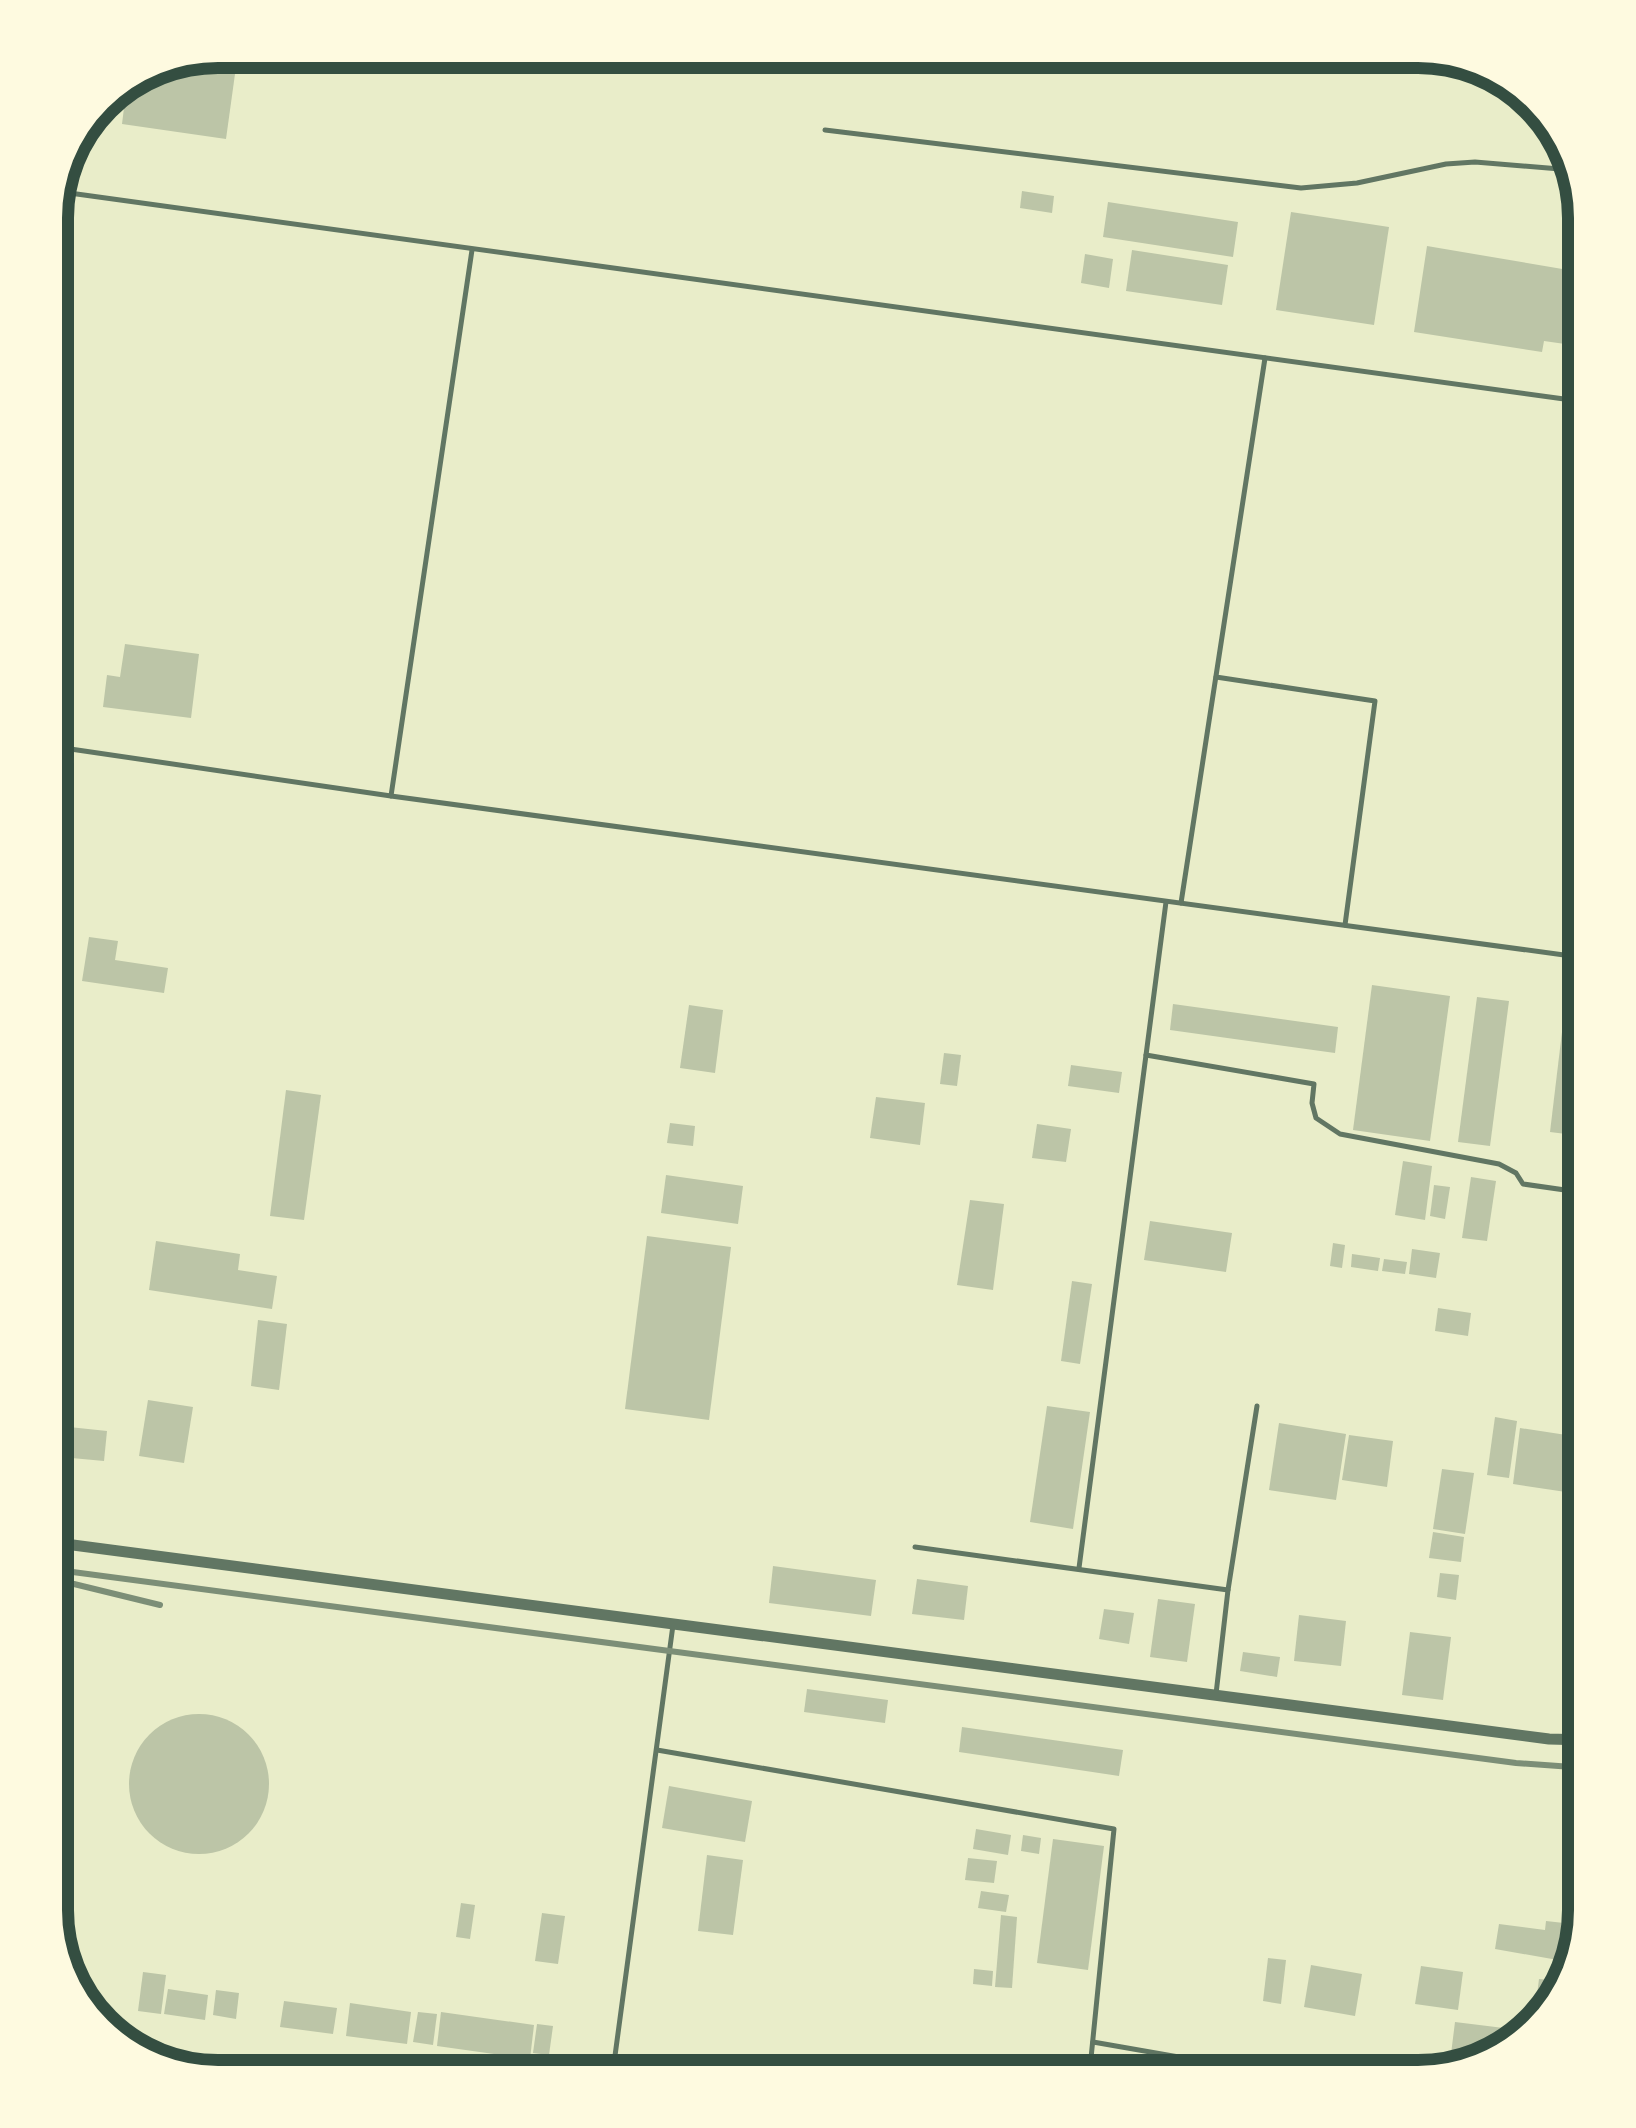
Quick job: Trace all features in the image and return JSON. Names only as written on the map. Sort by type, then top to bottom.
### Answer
[{"type":"street","points":[[67,1544],[1215,1697],[1568,1740]]},
{"type":"lane","points":[[825,130],[1300,188],[1357,183],[1446,164],[1476,162],[1559,169]]},
{"type":"lane","points":[[70,192],[1568,400]]},
{"type":"lane","points":[[391,796],[472,250]]},
{"type":"lane","points":[[1181,904],[1265,358]]},
{"type":"lane","points":[[1216,677],[1375,701],[1345,926]]},
{"type":"lane","points":[[68,749],[1568,956]]},
{"type":"lane","points":[[1079,1568],[1166,902]]},
{"type":"lane","points":[[1146,1055],[1314,1084],[1312,1103],[1316,1118],[1340,1134],[1500,1164],[1516,1173],[1523,1184],[1568,1190]]},
{"type":"lane","points":[[1215,1697],[1257,1406]]},
{"type":"lane","points":[[915,1547],[1228,1590]]},
{"type":"lane","points":[[614,2060],[674,1625]]},
{"type":"lane","points":[[656,1750],[1114,1829],[1092,2060]]},
{"type":"lane","points":[[1093,2042],[1196,2060]]},
{"type":"building","points":[[198,69],[235,74],[226,139],[122,124],[125,100],[160,79]]},
{"type":"building","points":[[1022,191],[1054,196],[1052,213],[1020,208]]},
{"type":"building","points":[[1108,202],[1238,222],[1233,257],[1103,237]]},
{"type":"building","points":[[1291,212],[1389,227],[1374,325],[1276,310]]},
{"type":"building","points":[[1427,246],[1568,270],[1568,344],[1544,341],[1542,352],[1414,332]]},
{"type":"building","points":[[1132,250],[1228,265],[1222,305],[1126,291]]},
{"type":"building","points":[[1085,254],[1113,259],[1109,288],[1081,283]]},
{"type":"building","points":[[125,644],[199,654],[191,718],[103,707],[107,675],[120,677]]},
{"type":"building","points":[[89,937],[118,941],[115,960],[168,968],[164,993],[82,981]]},
{"type":"building","points":[[1372,985],[1450,996],[1430,1141],[1353,1130]]},
{"type":"building","points":[[1477,997],[1509,1001],[1490,1146],[1458,1142]]},
{"type":"building","points":[[1173,1004],[1338,1027],[1335,1053],[1170,1030]]},
{"type":"building","points":[[689,1005],[723,1010],[715,1073],[680,1068]]},
{"type":"building","points":[[1565,1007],[1568,1134],[1550,1132]]},
{"type":"building","points":[[944,1053],[961,1055],[957,1086],[940,1084]]},
{"type":"building","points":[[1071,1065],[1122,1072],[1119,1093],[1068,1086]]},
{"type":"building","points":[[286,1090],[321,1095],[304,1220],[270,1216]]},
{"type":"building","points":[[876,1097],[925,1103],[920,1145],[870,1138]]},
{"type":"building","points":[[670,1123],[695,1126],[693,1146],[667,1143]]},
{"type":"building","points":[[1037,1124],[1071,1129],[1066,1162],[1032,1158]]},
{"type":"building","points":[[1403,1161],[1432,1166],[1425,1220],[1395,1215]]},
{"type":"building","points":[[666,1175],[743,1186],[738,1224],[661,1213]]},
{"type":"building","points":[[1471,1177],[1496,1181],[1487,1241],[1462,1238]]},
{"type":"building","points":[[1434,1185],[1450,1187],[1445,1219],[1430,1216]]},
{"type":"building","points":[[970,1200],[1004,1204],[993,1290],[957,1285]]},
{"type":"building","points":[[1150,1221],[1232,1233],[1226,1272],[1144,1260]]},
{"type":"building","points":[[647,1236],[731,1247],[709,1420],[625,1409]]},
{"type":"building","points":[[156,1241],[240,1254],[238,1270],[277,1276],[272,1309],[149,1290]]},
{"type":"building","points":[[1333,1243],[1345,1245],[1342,1268],[1330,1266]]},
{"type":"building","points":[[1412,1249],[1440,1253],[1436,1278],[1409,1274]]},
{"type":"building","points":[[1352,1254],[1380,1258],[1378,1271],[1351,1267]]},
{"type":"building","points":[[1384,1259],[1407,1262],[1405,1274],[1382,1271]]},
{"type":"building","points":[[1072,1281],[1092,1284],[1080,1364],[1061,1361]]},
{"type":"building","points":[[1438,1308],[1471,1313],[1468,1336],[1435,1331]]},
{"type":"building","points":[[258,1320],[287,1324],[279,1390],[251,1386]]},
{"type":"building","points":[[148,1400],[193,1407],[184,1463],[139,1456]]},
{"type":"building","points":[[1047,1406],[1090,1412],[1073,1529],[1030,1522]]},
{"type":"building","points":[[1495,1417],[1517,1421],[1509,1478],[1487,1475]]},
{"type":"building","points":[[1279,1423],[1346,1434],[1336,1500],[1269,1490]]},
{"type":"building","points":[[67,1427],[107,1431],[104,1461],[67,1458]]},
{"type":"building","points":[[1520,1428],[1568,1435],[1568,1492],[1513,1484]]},
{"type":"building","points":[[1349,1435],[1393,1441],[1387,1487],[1342,1480]]},
{"type":"building","points":[[1442,1469],[1474,1473],[1465,1534],[1433,1529]]},
{"type":"building","points":[[1433,1532],[1464,1537],[1461,1562],[1429,1558]]},
{"type":"building","points":[[773,1566],[876,1580],[871,1616],[769,1603]]},
{"type":"building","points":[[1440,1573],[1459,1575],[1456,1600],[1437,1597]]},
{"type":"building","points":[[917,1579],[968,1586],[964,1620],[912,1614]]},
{"type":"building","points":[[1158,1599],[1195,1604],[1187,1662],[1150,1657]]},
{"type":"building","points":[[1104,1609],[1134,1613],[1129,1644],[1099,1639]]},
{"type":"building","points":[[1299,1615],[1346,1621],[1341,1666],[1294,1661]]},
{"type":"building","points":[[1410,1632],[1451,1637],[1443,1700],[1402,1695]]},
{"type":"building","points":[[1243,1652],[1280,1657],[1277,1677],[1240,1671]]},
{"type":"building","points":[[807,1689],[888,1700],[885,1723],[804,1712]]},
{"type":"building","points":[[199,1714],[226,1719],[249,1734],[264,1757],[269,1784],[264,1811],[249,1834],[226,1849],[199,1854],[172,1849],[149,1834],[134,1811],[129,1784],[134,1757],[149,1734],[172,1719]]},
{"type":"building","points":[[962,1727],[1123,1750],[1119,1776],[959,1752]]},
{"type":"building","points":[[669,1786],[752,1801],[745,1842],[662,1828]]},
{"type":"building","points":[[976,1829],[1011,1835],[1008,1855],[973,1849]]},
{"type":"building","points":[[1023,1835],[1041,1838],[1039,1854],[1021,1851]]},
{"type":"building","points":[[1053,1839],[1104,1846],[1088,1970],[1037,1963]]},
{"type":"building","points":[[707,1855],[743,1860],[733,1935],[698,1931]]},
{"type":"building","points":[[968,1858],[997,1861],[994,1883],[965,1880]]},
{"type":"building","points":[[981,1891],[1009,1895],[1006,1912],[978,1908]]},
{"type":"building","points":[[461,1903],[475,1905],[470,1939],[456,1937]]},
{"type":"building","points":[[542,1913],[565,1916],[558,1964],[535,1961]]},
{"type":"building","points":[[1001,1915],[1017,1917],[1012,1988],[995,1987]]},
{"type":"building","points":[[1546,1921],[1567,1923],[1559,1960],[1495,1949],[1499,1924],[1545,1930]]},
{"type":"building","points":[[1268,1958],[1286,1960],[1281,2004],[1263,2001]]},
{"type":"building","points":[[1311,1965],[1362,1974],[1355,2016],[1304,2007]]},
{"type":"building","points":[[1421,1966],[1463,1972],[1458,2010],[1415,2004]]},
{"type":"building","points":[[974,1969],[993,1971],[992,1986],[973,1984]]},
{"type":"building","points":[[143,1972],[166,1975],[161,2014],[138,2011]]},
{"type":"building","points":[[1539,1979],[1551,1980],[1548,1985],[1536,2002]]},
{"type":"building","points":[[168,1989],[208,1995],[205,2020],[164,2014]]},
{"type":"building","points":[[216,1990],[239,1993],[236,2019],[213,2015]]},
{"type":"building","points":[[284,2001],[337,2008],[333,2034],[280,2027]]},
{"type":"building","points":[[350,2003],[411,2012],[407,2044],[346,2036]]},
{"type":"building","points":[[418,2012],[437,2014],[433,2045],[413,2042]]},
{"type":"building","points":[[441,2012],[534,2025],[530,2059],[437,2046]]},
{"type":"building","points":[[1455,2022],[1510,2029],[1485,2045],[1451,2056]]},
{"type":"building","points":[[537,2024],[553,2026],[549,2055],[533,2053]]},
{"type":"railway","points":[[67,1571],[1516,1763],[1568,1767]]},
{"type":"railway","points":[[74,1584],[160,1605]]}]
